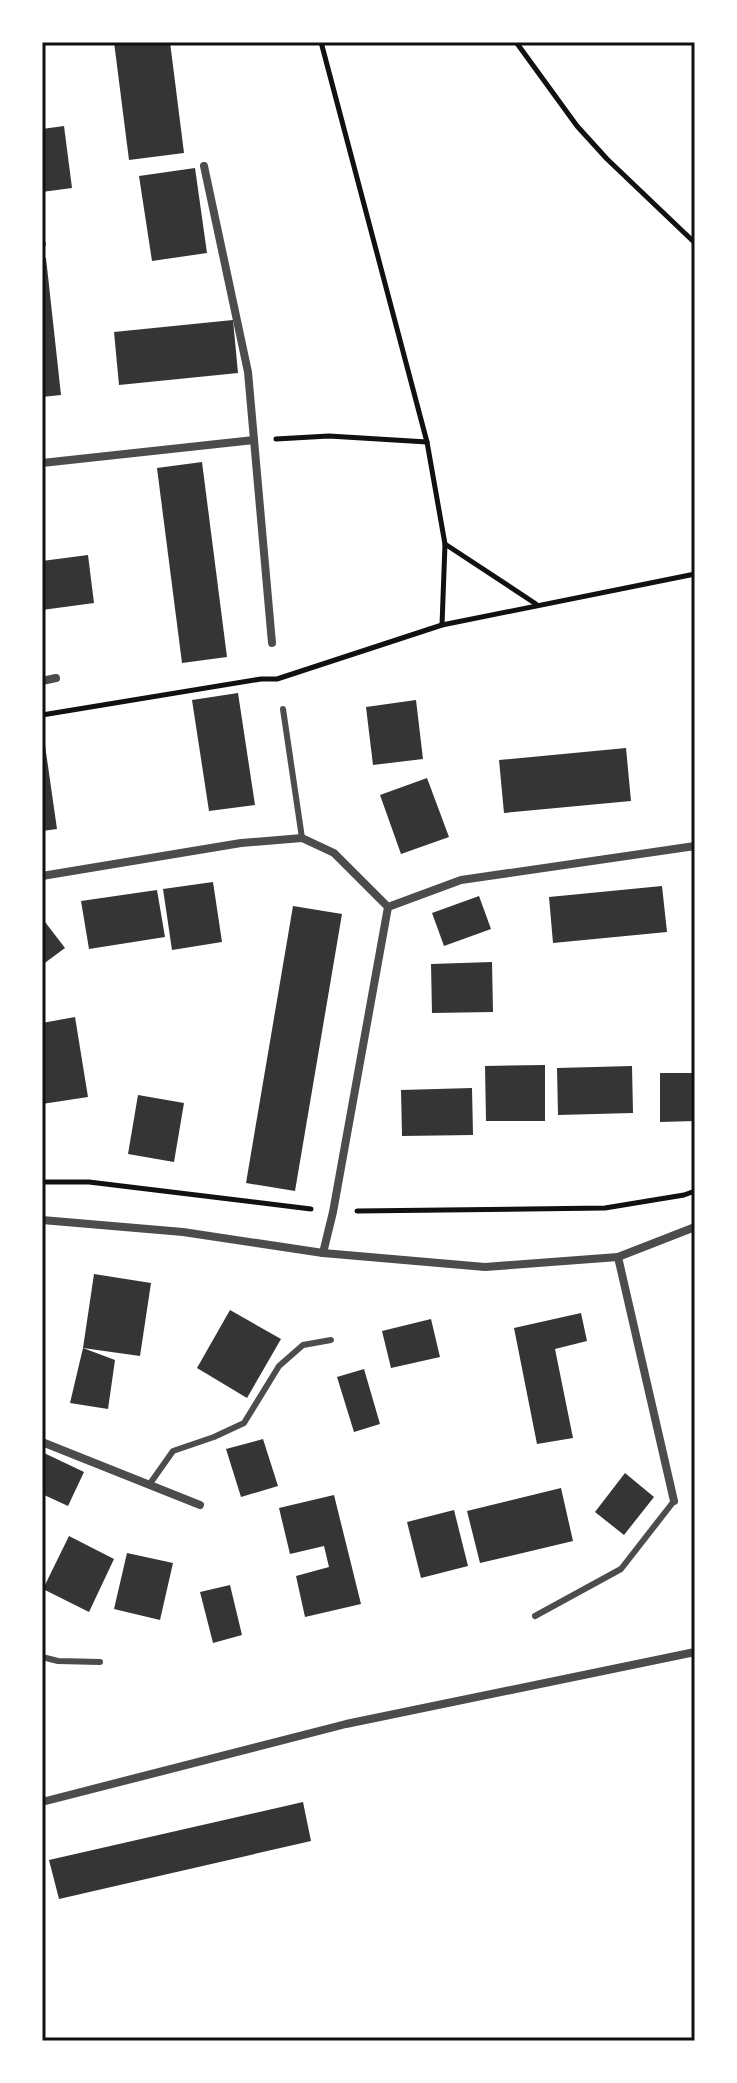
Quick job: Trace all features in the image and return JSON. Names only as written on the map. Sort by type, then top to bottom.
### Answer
[{"type":"street","points":[[204,166],[248,372],[272,643]]},
{"type":"street","points":[[42,463],[254,440]]},
{"type":"street","points":[[42,681],[56,678]]},
{"type":"street","points":[[42,876],[241,843],[302,838],[334,853],[388,907]]},
{"type":"street","points":[[388,907],[461,880],[695,846]]},
{"type":"street","points":[[323,1253],[388,907]]},
{"type":"street","points":[[42,1220],[183,1232],[323,1253],[485,1267],[618,1257],[695,1227]]},
{"type":"street","points":[[618,1257],[674,1501]]},
{"type":"street","points":[[42,1442],[200,1505]]},
{"type":"street","points":[[42,1802],[346,1724],[695,1652]]},
{"type":"lane","points":[[283,709],[302,838]]},
{"type":"lane","points":[[149,1485],[173,1451],[244,1423],[279,1366],[303,1345],[331,1340]]},
{"type":"lane","points":[[535,1616],[621,1569],[674,1501]]},
{"type":"lane","points":[[42,1657],[58,1661],[100,1662]]},
{"type":"path","points":[[321,42],[427,442],[445,544],[442,625]]},
{"type":"path","points":[[516,42],[577,126],[695,243]]},
{"type":"path","points":[[254,440],[329,436],[427,442]]},
{"type":"path","points":[[445,544],[537,604]]},
{"type":"path","points":[[42,715],[261,679],[277,679],[442,625],[695,574]]},
{"type":"path","points":[[272,643],[277,679]]},
{"type":"path","points":[[42,1182],[89,1182],[333,1212],[605,1208],[695,1191]]},
{"type":"building","points":[[114,42],[170,42],[184,153],[129,160]]},
{"type":"building","points":[[64,126],[72,188],[42,192],[42,129]]},
{"type":"building","points":[[195,168],[207,253],[152,261],[139,176]]},
{"type":"building","points":[[42,258],[46,258],[61,395],[42,397]]},
{"type":"building","points":[[233,320],[238,373],[119,385],[114,332]]},
{"type":"building","points":[[202,462],[227,657],[182,663],[157,468]]},
{"type":"building","points":[[88,555],[94,603],[42,610],[42,561]]},
{"type":"building","points":[[238,693],[255,805],[209,811],[192,700]]},
{"type":"building","points":[[416,700],[423,759],[373,765],[366,707]]},
{"type":"building","points":[[42,738],[57,829],[42,831]]},
{"type":"building","points":[[626,748],[631,801],[504,813],[499,760]]},
{"type":"building","points":[[427,778],[449,837],[401,854],[380,795]]},
{"type":"building","points":[[213,882],[222,942],[172,950],[163,889]]},
{"type":"building","points":[[662,886],[667,932],[553,943],[549,897]]},
{"type":"building","points":[[157,890],[165,937],[89,949],[81,901]]},
{"type":"building","points":[[479,896],[491,929],[444,946],[432,913]]},
{"type":"building","points":[[293,906],[342,914],[295,1191],[246,1183]]},
{"type":"building","points":[[42,918],[65,948],[42,965]]},
{"type":"building","points":[[492,962],[493,1012],[432,1013],[431,964]]},
{"type":"building","points":[[75,1017],[88,1097],[42,1104],[42,1023]]},
{"type":"building","points":[[545,1065],[545,1121],[486,1121],[485,1066]]},
{"type":"building","points":[[632,1066],[633,1113],[558,1115],[557,1068]]},
{"type":"building","points":[[660,1073],[694,1073],[695,1121],[660,1122]]},
{"type":"building","points":[[472,1088],[473,1135],[402,1136],[401,1090]]},
{"type":"building","points":[[138,1095],[184,1103],[174,1162],[128,1154]]},
{"type":"building","points":[[94,1274],[151,1283],[140,1356],[83,1348]]},
{"type":"building","points":[[230,1310],[281,1339],[247,1398],[197,1368]]},
{"type":"building","points":[[581,1313],[587,1341],[555,1349],[573,1438],[537,1444],[514,1328]]},
{"type":"building","points":[[431,1319],[440,1357],[391,1368],[382,1331]]},
{"type":"building","points":[[83,1348],[115,1360],[108,1409],[70,1403]]},
{"type":"building","points":[[364,1369],[380,1424],[354,1432],[337,1377]]},
{"type":"building","points":[[263,1439],[278,1486],[241,1497],[226,1449]]},
{"type":"building","points":[[42,1452],[84,1472],[68,1506],[42,1494]]},
{"type":"building","points":[[625,1473],[654,1497],[624,1535],[595,1512]]},
{"type":"building","points":[[561,1488],[573,1541],[480,1563],[467,1511]]},
{"type":"building","points":[[334,1495],[361,1604],[305,1617],[296,1576],[329,1567],[324,1546],[290,1554],[279,1508]]},
{"type":"building","points":[[454,1510],[468,1566],[421,1578],[407,1522]]},
{"type":"building","points":[[69,1536],[114,1559],[89,1612],[43,1589]]},
{"type":"building","points":[[127,1553],[173,1563],[160,1620],[114,1609]]},
{"type":"building","points":[[230,1585],[242,1635],[213,1643],[200,1592]]},
{"type":"building","points":[[303,1802],[311,1841],[59,1899],[49,1860]]}]
